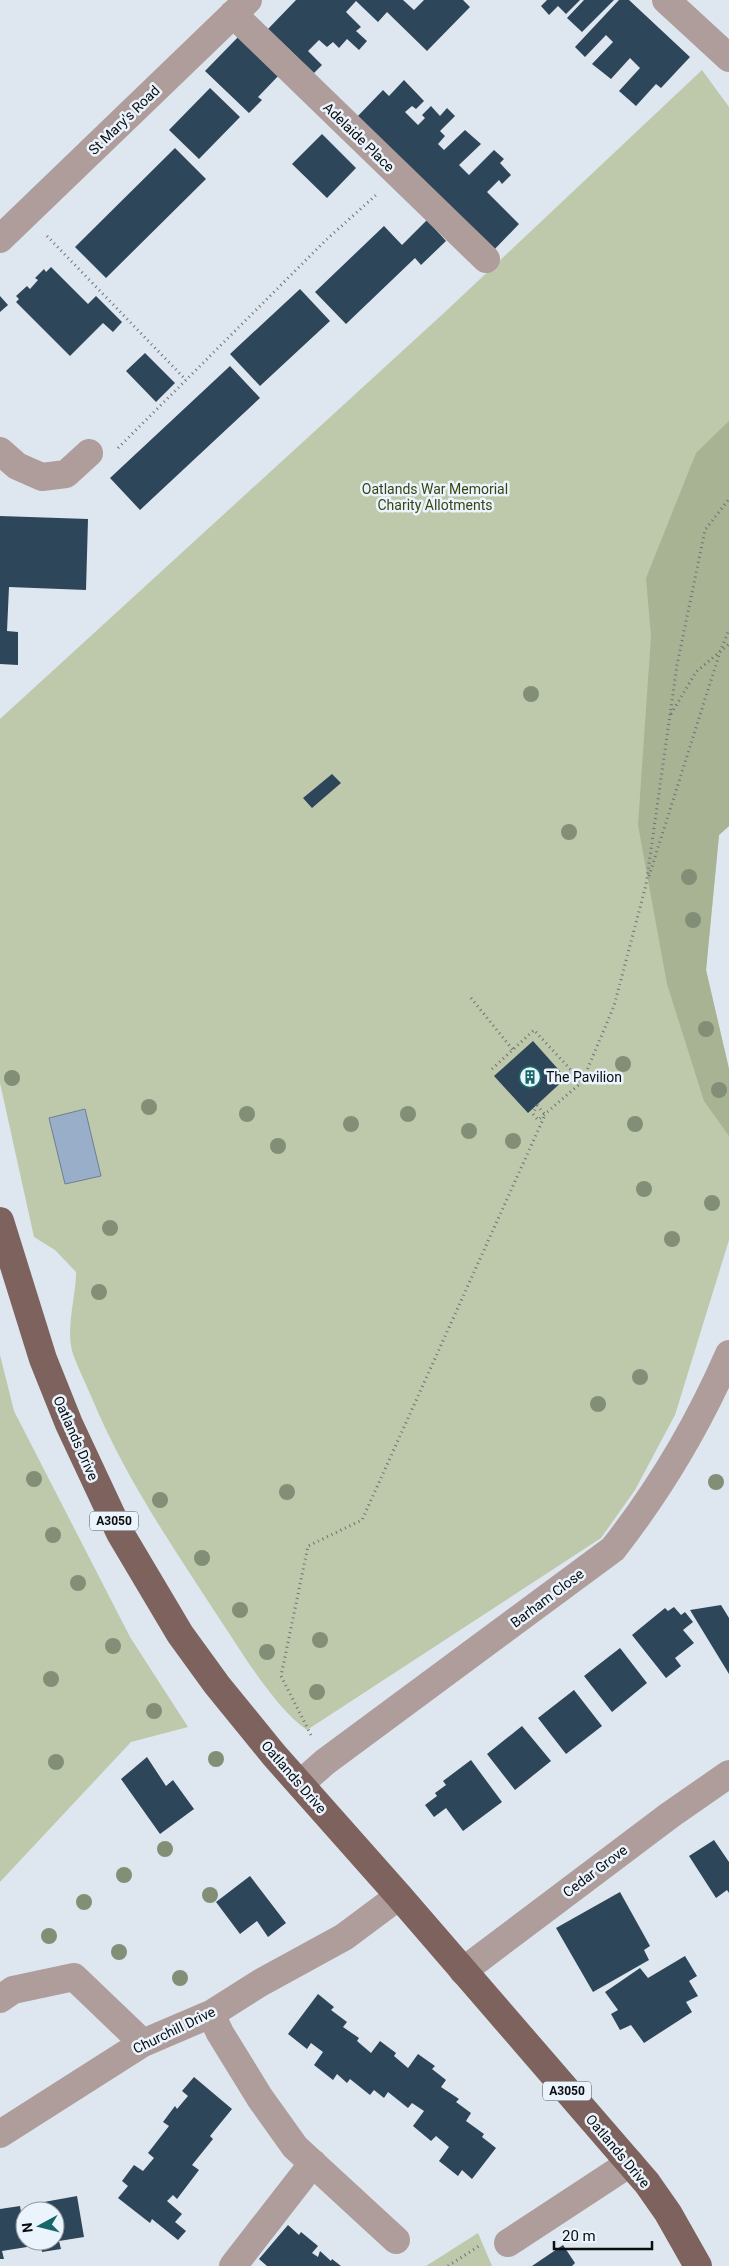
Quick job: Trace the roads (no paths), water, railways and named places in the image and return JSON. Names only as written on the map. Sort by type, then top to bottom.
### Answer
[{"type":"main road","name":"Oatlands Drive","points":[[0,1221],[43,1359],[69,1424],[120,1533],[185,1641],[217,1685],[300,1784],[400,1896],[630,2163],[668,2213],[698,2266]]},
{"type":"street","points":[[666,0],[729,58]]},
{"type":"street","name":"Adelaide Place","points":[[240,7],[398,175],[486,259]]},
{"type":"street","name":"St Mary's Road","points":[[0,239],[240,7]]},
{"type":"street","points":[[0,451],[17,466],[42,477],[66,474],[90,453]]},
{"type":"street","name":"Barham Close","points":[[300,1784],[325,1762],[613,1549],[637,1518],[703,1413],[729,1354]]},
{"type":"street","name":"Cedar Grove","points":[[463,1971],[670,1815],[729,1774]]},
{"type":"street","name":"Churchill Drive","points":[[0,2134],[143,2042],[212,2014],[260,1982],[344,1938],[400,1896]]},
{"type":"street","points":[[0,1999],[12,1990],[74,1977],[143,2042]]},
{"type":"street","points":[[212,2014],[220,2033],[260,2098],[295,2147],[396,2240]]},
{"type":"street","points":[[232,2266],[312,2163]]},
{"type":"street","points":[[508,2244],[630,2163]]},
{"type":"water","points":[[85,1109],[101,1176],[65,1184],[49,1118]]},
{"type":"place","name":"The Pavilion","points":[[530,1077]]},
{"type":"park label","name":"Oatlands War Memorial Charity Allotments","points":[[435,498]]}]
